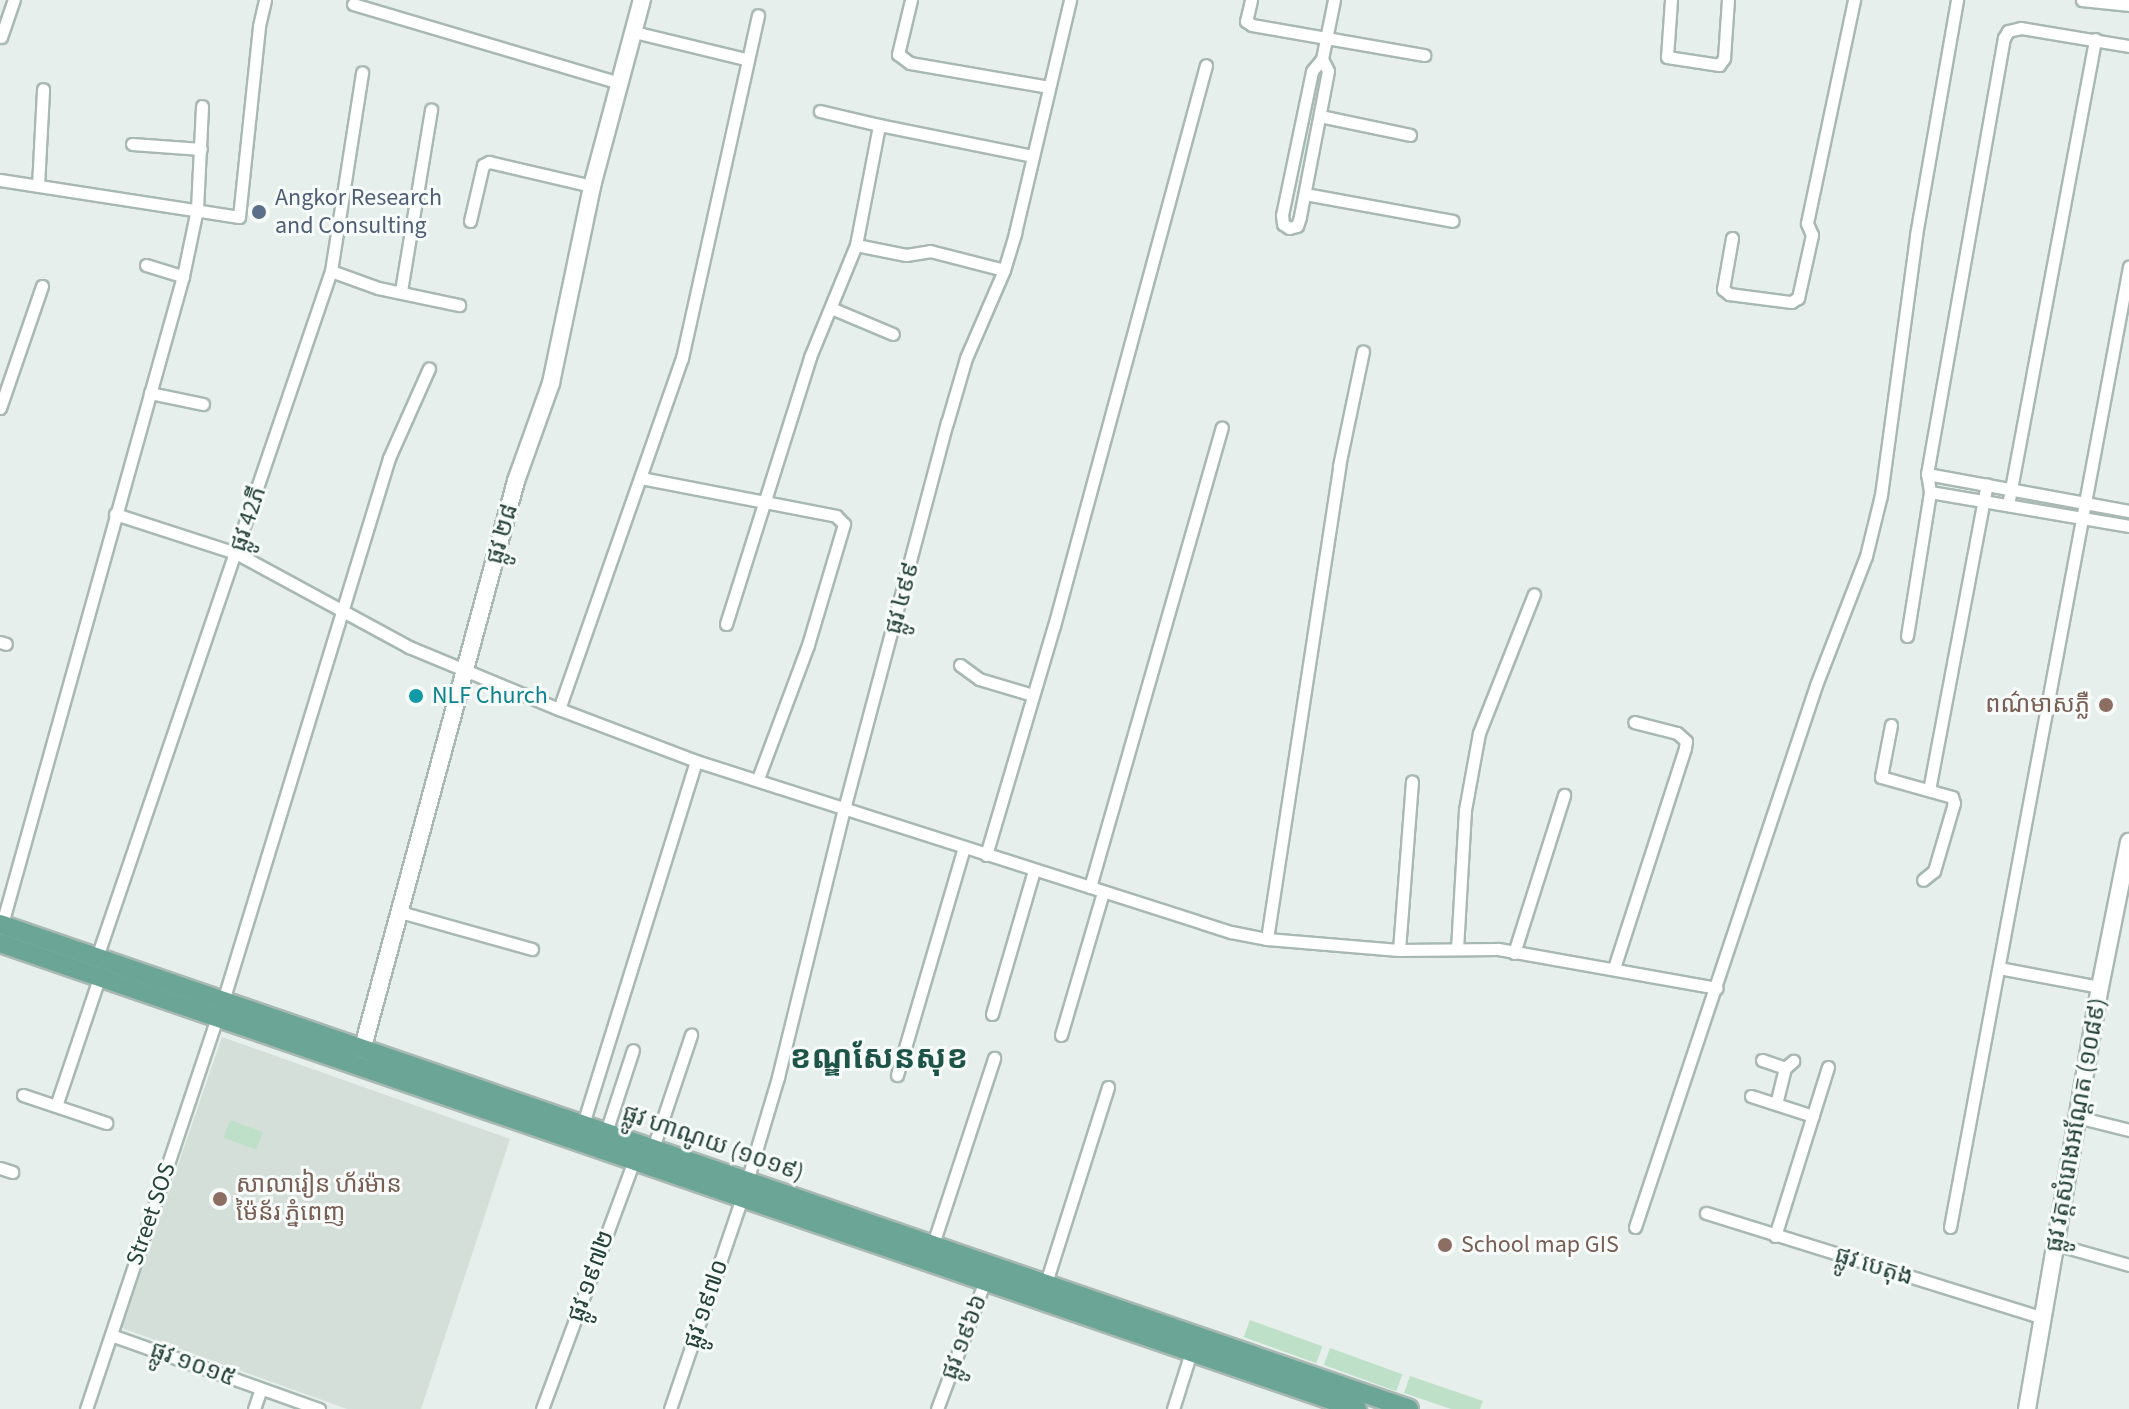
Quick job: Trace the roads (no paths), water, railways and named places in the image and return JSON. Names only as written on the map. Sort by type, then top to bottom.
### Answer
[{"type":"main road","name":"ផ្លូវ ហាណូយ (១០១៩)","points":[[1,930],[97,957],[220,1010]]},
{"type":"main road","name":"ផ្លូវ ហាណូយ (១០១៩)","points":[[1,930],[99,978],[220,1010],[1043,1292],[1409,1409]]},
{"type":"main road","name":"ផ្លូវ ហាណូយ (១០១៩)","points":[[360,1058],[583,1124],[606,1132],[643,1155]]},
{"type":"main road","name":"ផ្លូវ ហាណូយ (១០១៩)","points":[[744,1189],[933,1244],[988,1273]]},
{"type":"main road","name":"ផ្លូវ ហាណូយ (១០១៩)","points":[[1043,1292],[1191,1352],[1357,1409]]},
{"type":"street","points":[[1,37],[14,0]]},
{"type":"street","points":[[0,180],[239,217],[259,26],[265,0]]},
{"type":"street","name":"ផ្លូវ ២៨","points":[[360,1058],[516,481],[551,383],[592,186],[642,0]]},
{"type":"street","points":[[911,0],[898,54],[910,63],[1049,87]]},
{"type":"street","name":"ផ្លូវ ៤៩៩","points":[[744,1189],[802,989],[844,809],[966,358],[1004,270],[1070,0]]},
{"type":"street","points":[[1251,0],[1246,21],[1252,25],[1424,55]]},
{"type":"street","points":[[1322,59],[1328,71],[1305,194],[1297,226],[1283,224],[1282,215],[1312,71],[1322,59],[1334,0]]},
{"type":"street","points":[[1671,0],[1667,57],[1719,65],[1724,58],[1728,0]]},
{"type":"street","points":[[1732,238],[1723,289],[1729,294],[1791,302],[1798,298],[1812,235],[1807,223],[1854,0]]},
{"type":"street","points":[[1635,1227],[1816,685],[1866,556],[1881,495],[1916,235],[1957,0]]},
{"type":"street","points":[[2082,0],[2129,5]]},
{"type":"street","points":[[353,4],[620,83]]},
{"type":"street","points":[[559,709],[682,358],[758,15]]},
{"type":"street","points":[[1907,636],[1930,492],[1927,474],[2004,38],[2008,31],[2021,28],[2129,46]]},
{"type":"street","points":[[634,32],[746,59]]},
{"type":"street","points":[[2008,505],[2095,39]]},
{"type":"street","points":[[986,855],[1206,65]]},
{"type":"street","name":"ផ្លូវ 42ភី","points":[[97,957],[331,271],[362,72]]},
{"type":"street","points":[[38,186],[43,89]]},
{"type":"street","points":[[1,930],[183,276],[197,209],[202,106]]},
{"type":"street","points":[[401,291],[431,109]]},
{"type":"street","points":[[820,111],[1033,156]]},
{"type":"street","points":[[1320,116],[1410,135]]},
{"type":"street","points":[[726,624],[810,357],[856,245],[879,125]]},
{"type":"street","points":[[132,144],[201,149]]},
{"type":"street","points":[[470,221],[483,165],[489,162],[592,186]]},
{"type":"street","points":[[1305,194],[1453,221]]},
{"type":"street","points":[[856,245],[906,255],[930,251],[1004,270]]},
{"type":"street","points":[[146,265],[183,276]]},
{"type":"street","points":[[1950,1227],[2129,267]]},
{"type":"street","points":[[331,271],[378,288],[459,305]]},
{"type":"street","points":[[0,408],[42,286]]},
{"type":"street","points":[[831,308],[893,334]]},
{"type":"street","points":[[1267,939],[1339,466],[1363,351]]},
{"type":"street","name":"Street SOS","points":[[86,1409],[220,1010],[344,614],[394,441],[429,368]]},
{"type":"street","points":[[150,393],[203,404]]},
{"type":"street","points":[[1090,887],[1222,428]]},
{"type":"street","points":[[1927,474],[2129,511]]},
{"type":"street","points":[[641,478],[836,516],[844,524],[808,645],[758,779]]},
{"type":"street","points":[[1929,790],[1987,484]]},
{"type":"street","points":[[1930,492],[2129,526]]},
{"type":"street","points":[[115,514],[236,553],[344,614],[464,670],[696,761],[1231,932],[1267,939],[1399,950],[1457,949],[1514,953],[1717,988]]},
{"type":"street","points":[[1457,949],[1465,810],[1479,733],[1534,594]]},
{"type":"street","points":[[960,665],[979,679],[1033,695]]},
{"type":"street","points":[[1614,968],[1686,741],[1677,733],[1634,722]]},
{"type":"street","points":[[1891,725],[1881,777],[1952,797],[1954,803],[1934,871],[1923,880]]},
{"type":"street","points":[[583,1124],[696,761]]},
{"type":"street","points":[[1399,950],[1412,782]]},
{"type":"street","points":[[1514,953],[1564,795]]},
{"type":"street","name":"ផ្លូវ វត្តសំរោងអណ្ដែត (១០៨៩)","points":[[2027,1409],[2100,987],[2129,842]]},
{"type":"street","points":[[897,1075],[964,848]]},
{"type":"street","points":[[992,1014],[1034,870]]},
{"type":"street","points":[[1061,1035],[1103,892]]},
{"type":"street","points":[[400,912],[532,949]]},
{"type":"street","points":[[1999,968],[2100,987]]},
{"type":"street","points":[[56,1106],[99,978]]},
{"type":"street","name":"ផ្លូវ ១៩៧២","points":[[542,1409],[691,1035]]},
{"type":"street","points":[[606,1132],[633,1050]]},
{"type":"street","points":[[933,1244],[994,1058]]},
{"type":"street","points":[[1762,1060],[1789,1065],[1776,1104]]},
{"type":"street","points":[[1775,1236],[1828,1067]]},
{"type":"street","points":[[1043,1292],[1108,1087]]},
{"type":"street","points":[[23,1095],[106,1123]]},
{"type":"street","points":[[1751,1096],[1813,1116]]},
{"type":"street","points":[[2077,1117],[2129,1130]]},
{"type":"street","name":"ផ្លូវ ១៩៧០","points":[[670,1409],[744,1189]]},
{"type":"street","name":"ផ្លូវ បេតុង","points":[[1706,1213],[2043,1318]]},
{"type":"street","points":[[2055,1244],[2129,1265]]},
{"type":"street","name":"ផ្លូវ ១៩៦៦","points":[[937,1409],[988,1273]]},
{"type":"street","name":"ផ្លូវ ១០១៥","points":[[111,1335],[319,1409]]},
{"type":"street","points":[[1173,1409],[1191,1352]]},
{"type":"street","points":[[254,1409],[261,1389]]},
{"type":"place","name":"Angkor Research and Consulting","points":[[259,212]]},
{"type":"place","name":"NLF Church","points":[[416,696]]},
{"type":"place","name":"ពណ៌មាសភ្លឺ","points":[[2106,705]]},
{"type":"place","name":"សាលារៀន ហ័រម៉ាន ម៉ៃន័រ ភ្នំពេញ","points":[[220,1199]]},
{"type":"place","name":"School map GIS","points":[[1445,1245]]},
{"type":"district","name":"ខណ្ឌសែនសុខ","points":[[879,1058]]}]
